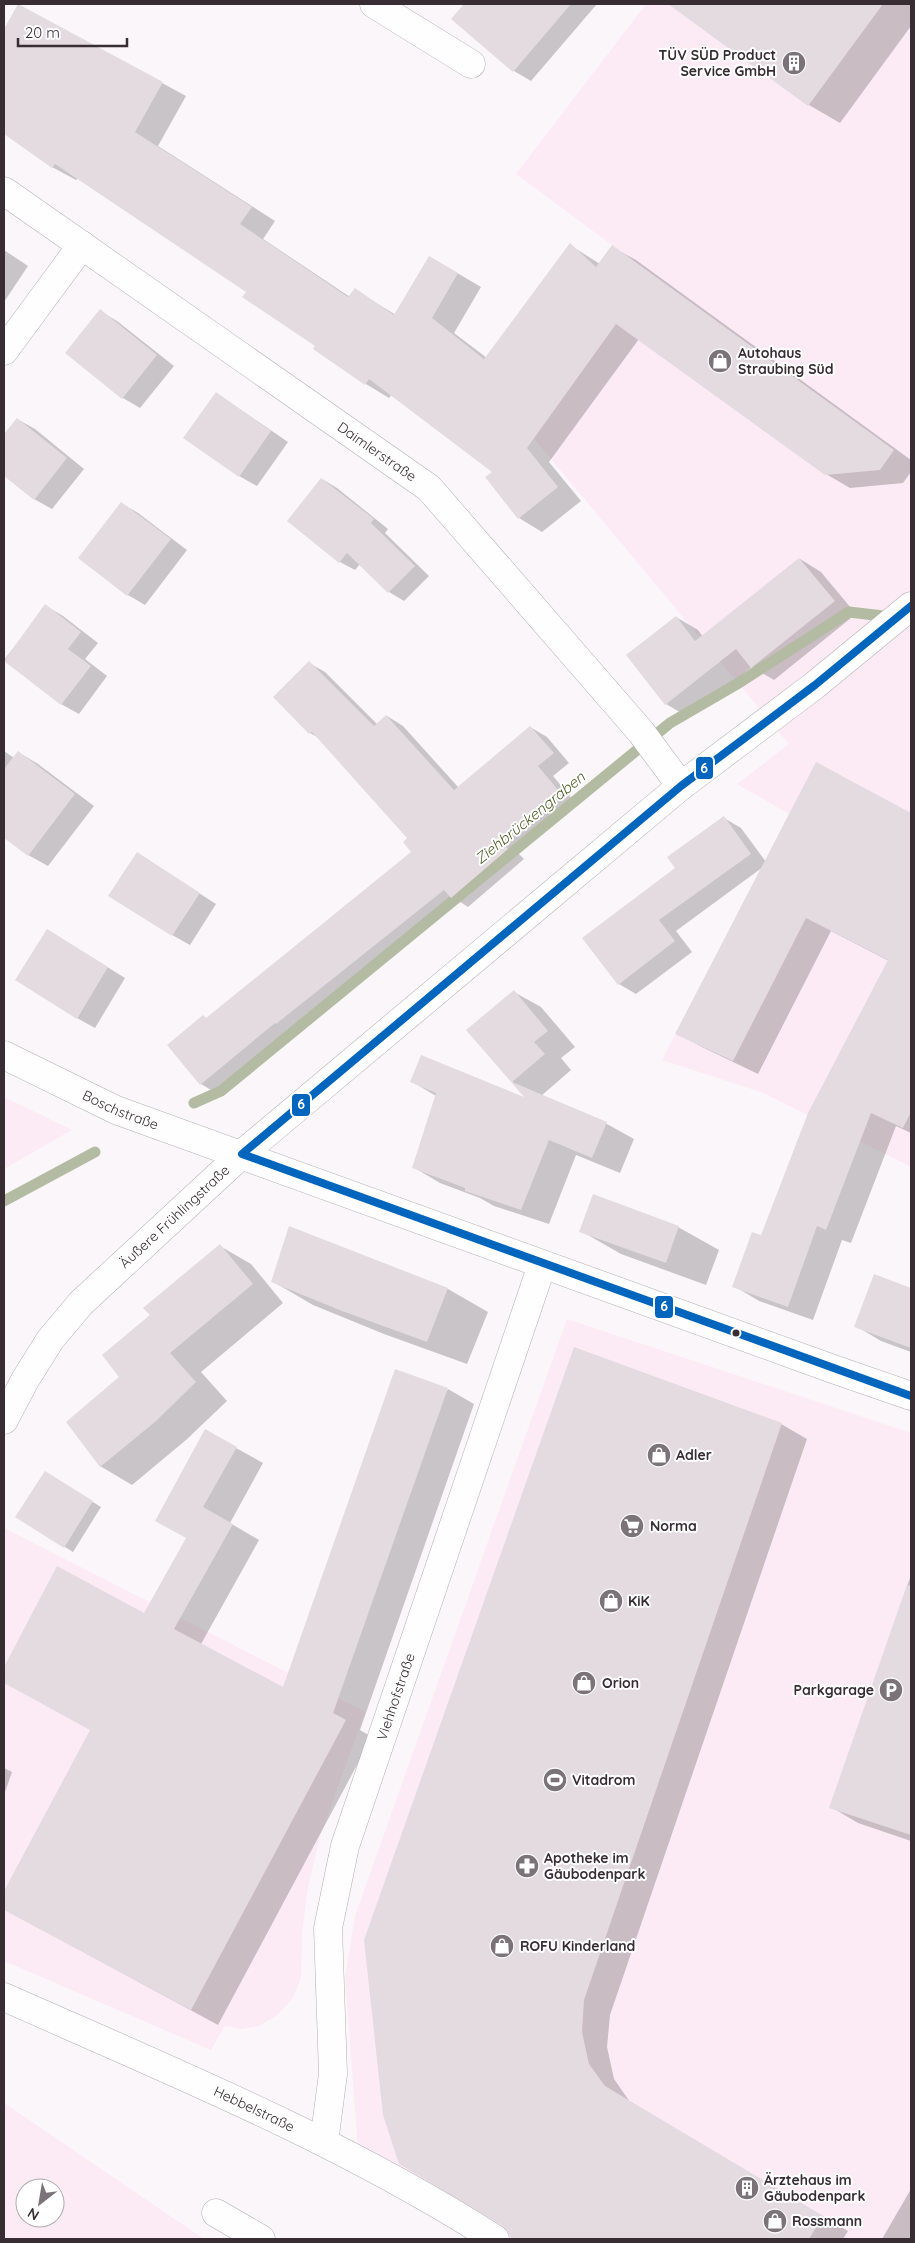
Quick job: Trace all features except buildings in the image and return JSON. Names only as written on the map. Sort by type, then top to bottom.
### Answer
[{"type":"street","points":[[374,4],[471,64]]},
{"type":"street","name":"Daimlerstraße","points":[[4,191],[428,488],[648,740],[682,786]]},
{"type":"street","points":[[4,351],[82,245]]},
{"type":"street","name":"Äußere Frühlingstraße","points":[[4,1420],[50,1340],[81,1303],[242,1154],[682,786],[876,636],[911,606]]},
{"type":"street","name":"Boschstraße","points":[[4,1055],[116,1110],[242,1154],[542,1265],[911,1396]]},
{"type":"street","name":"Viehhofstraße","points":[[324,2142],[333,2074],[328,1928],[345,1846],[542,1265]]},
{"type":"street","name":"Hebbelstraße","points":[[4,1998],[255,2107],[324,2142],[495,2239]]},
{"type":"street","points":[[216,2212],[261,2239]]},
{"type":"shaded area","points":[[646,4],[911,4],[911,1167],[761,1092],[662,1060],[789,814],[737,784],[789,744],[500,398],[612,245],[516,174]]},
{"type":"shaded area","points":[[4,1097],[72,1130],[4,1169]]},
{"type":"shaded area","points":[[567,1319],[911,1433],[911,2239],[510,2239],[403,2178],[358,2149],[345,1977],[355,1916]]},
{"type":"shaded area","points":[[4,1528],[365,1712],[321,1833],[308,1887],[302,1934],[301,1977],[293,1998],[276,2016],[259,2026],[241,2029],[225,2026],[211,2050],[4,1961]]},
{"type":"shaded area","points":[[4,2103],[204,2239],[4,2239]]},
{"type":"waterway","name":"Ziehbrückengraben","points":[[194,1103],[221,1091],[670,723],[737,684],[849,612],[892,617]]},
{"type":"waterway","name":"Ziehbrückengraben","points":[[4,1201],[95,1152]]},
{"type":"transit line","name":"6","points":[[911,606],[815,685],[681,786],[242,1154],[911,1396]]},
{"type":"place","name":"TÜV SÜD Product Service GmbH","points":[[794,63]]},
{"type":"place","name":"Autohaus Straubing Süd","points":[[720,361]]},
{"type":"place","name":"Adler","points":[[659,1455]]},
{"type":"place","name":"Norma","points":[[632,1526]]},
{"type":"place","name":"KiK","points":[[611,1601]]},
{"type":"place","name":"Orion","points":[[584,1683]]},
{"type":"place","name":"Parkgarage","points":[[891,1690]]},
{"type":"place","name":"Vitadrom","points":[[555,1780]]},
{"type":"place","name":"Apotheke im Gäubodenpark","points":[[527,1866]]},
{"type":"place","name":"ROFU Kinderland","points":[[502,1946]]},
{"type":"place","name":"Ärztehaus im Gäubodenpark","points":[[747,2188]]},
{"type":"place","name":"Rossmann","points":[[775,2221]]}]
